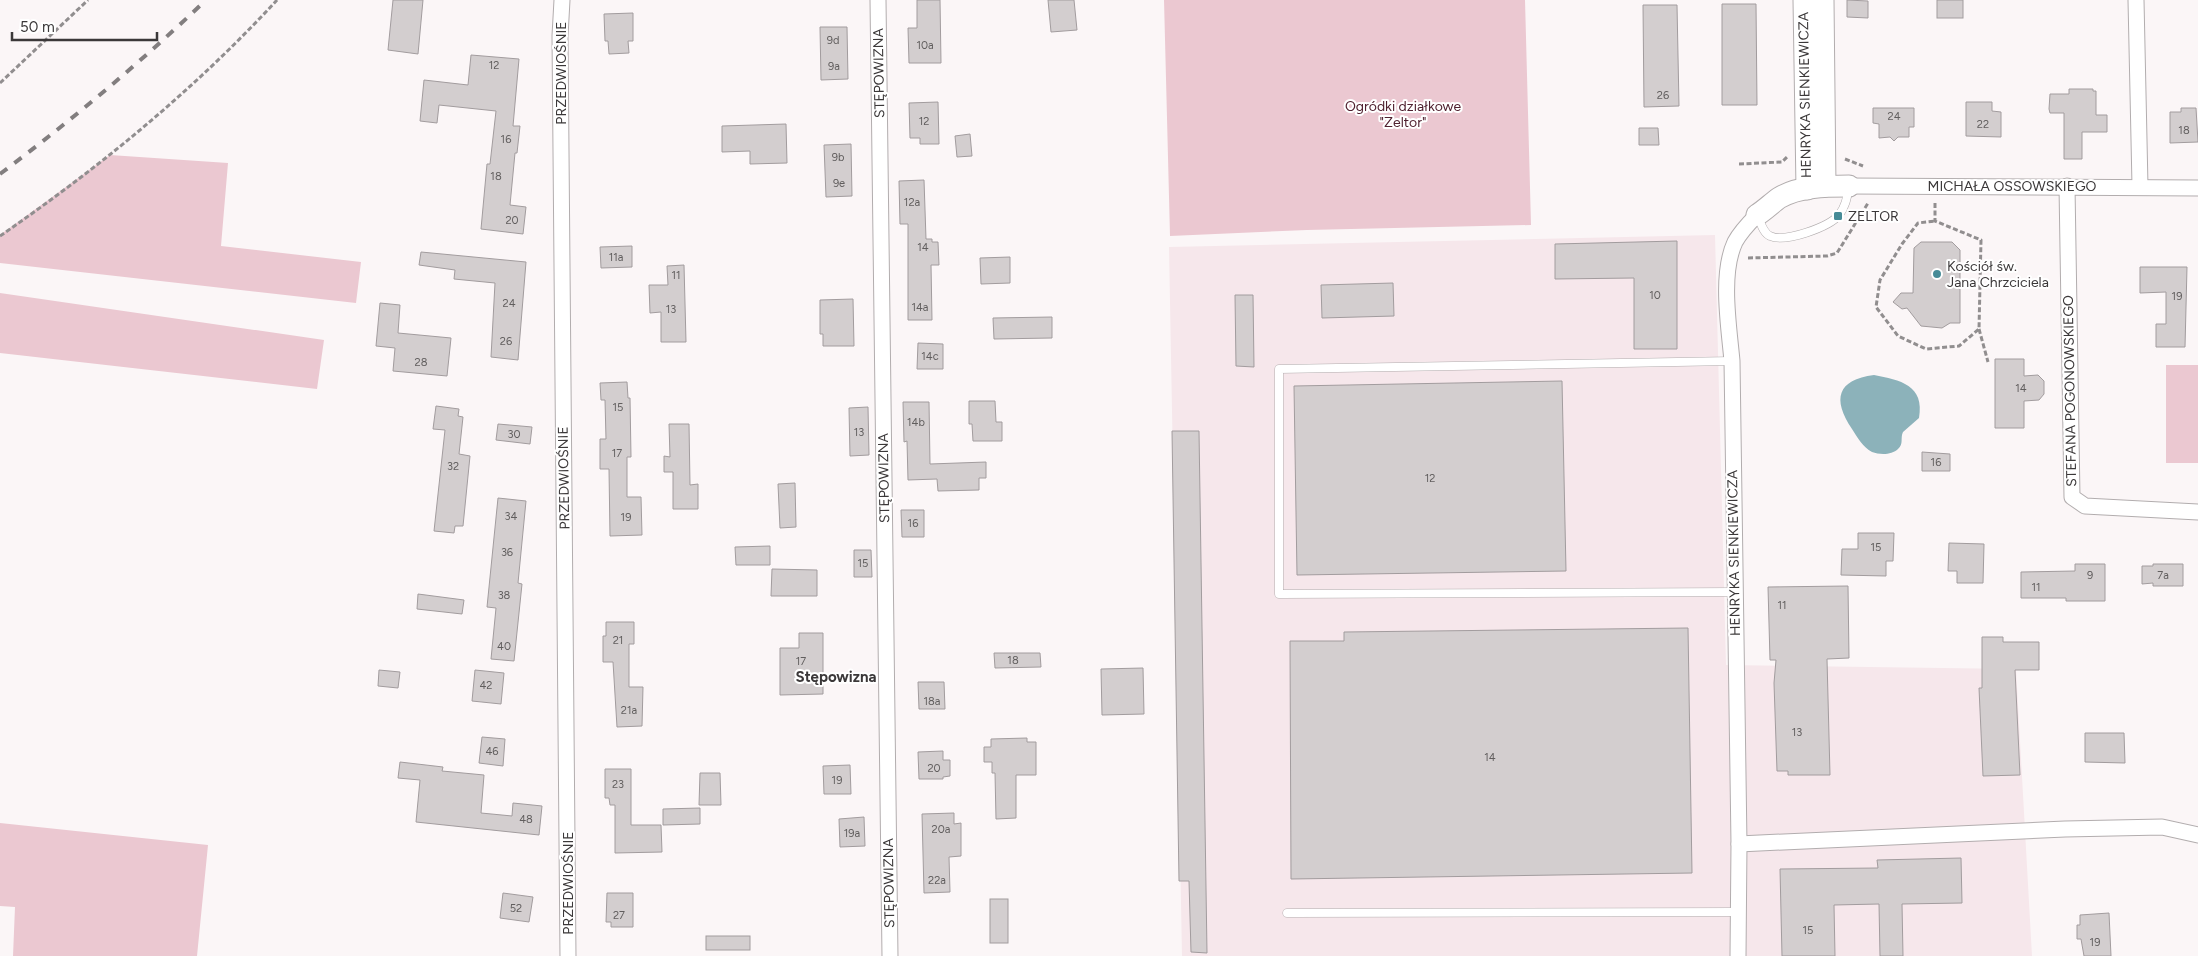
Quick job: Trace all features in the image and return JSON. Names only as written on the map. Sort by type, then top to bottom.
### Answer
[{"type":"street","name":"PRZEDWIOŚNIE","points":[[562,0],[560,36],[568,956]]},
{"type":"street","name":"STĘPOWIZNA","points":[[878,0],[890,956]]},
{"type":"street","name":"HENRYKA SIENKIEWICZA","points":[[1804,0],[1816,188]]},
{"type":"street","name":"HENRYKA SIENKIEWICZA","points":[[1816,188],[1823,0]]},
{"type":"street","points":[[2136,0],[2140,186]]},
{"type":"street","name":"MICHAŁA OSSOWSKIEGO","points":[[1816,188],[1849,186],[2140,186],[2198,188]]},
{"type":"street","name":"STEFANA POGONOWSKIEGO","points":[[2067,186],[2072,497],[2085,506],[2198,512]]},
{"type":"street","name":"HENRYKA SIENKIEWICZA","points":[[1738,956],[1739,844],[1732,361],[1727,293],[1729,263],[1735,243],[1744,228],[1757,215],[1780,198],[1795,191],[1816,188]]},
{"type":"street","points":[[1739,844],[2065,829],[2162,828],[2192,833]]},
{"type":"lane","points":[[1757,215],[1763,229],[1770,236],[1782,237],[1818,229],[1838,216],[1846,204],[1849,186]]},
{"type":"lane","points":[[1732,361],[1279,369],[1279,594],[1735,592]]},
{"type":"lane","points":[[1287,913],[1739,912]]},
{"type":"path","points":[[0,83],[88,0]]},
{"type":"path","points":[[0,236],[79,179],[146,127],[221,58],[277,0]]},
{"type":"path","points":[[1935,198],[1935,221]]},
{"type":"path","points":[[1740,258],[1827,256],[1838,253],[1870,201]]},
{"type":"path","points":[[1979,329],[1959,346],[1926,349],[1898,336],[1876,307],[1880,280],[1902,244],[1918,223],[1935,221],[1981,240],[1979,329],[1988,362]]},
{"type":"shaded area","points":[[1715,235],[1726,665],[2016,669],[2032,956],[1182,956],[1169,247]]},
{"type":"green space","name":"Ogródki działkowe \"Zeltor\"","points":[[1164,0],[1525,0],[1531,225],[1307,230],[1170,236]]},
{"type":"green space","points":[[110,155],[228,163],[221,246],[361,262],[356,303],[0,263],[0,235]]},
{"type":"green space","points":[[0,293],[324,340],[317,389],[0,353]]},
{"type":"green space","points":[[2166,365],[2198,365],[2198,463],[2166,463]]},
{"type":"green space","points":[[0,823],[208,845],[197,956],[13,956],[15,907],[0,906]]},
{"type":"water","points":[[1874,375],[1893,379],[1909,386],[1918,398],[1920,407],[1919,418],[1903,432],[1900,447],[1889,453],[1872,452],[1860,442],[1846,418],[1840,400],[1846,386],[1852,381]]},
{"type":"building","points":[[393,0],[423,0],[418,54],[388,50]]},
{"type":"building","points":[[917,0],[940,0],[941,63],[909,63],[908,28],[917,28]]},
{"type":"building","points":[[1048,0],[1074,0],[1077,30],[1051,32]]},
{"type":"building","points":[[1847,0],[1868,1],[1868,18],[1847,17]]},
{"type":"building","points":[[1937,0],[1963,0],[1963,18],[1937,18]]},
{"type":"building","points":[[1722,4],[1756,4],[1757,105],[1722,105]]},
{"type":"building","points":[[1643,5],[1677,5],[1679,106],[1644,107]]},
{"type":"building","points":[[633,13],[633,41],[628,41],[629,53],[609,54],[608,41],[605,41],[604,14]]},
{"type":"building","points":[[820,27],[847,27],[848,79],[821,80]]},
{"type":"building","points":[[471,55],[519,59],[513,126],[520,126],[517,153],[515,153],[510,205],[526,207],[523,234],[481,229],[487,164],[490,164],[496,111],[439,105],[437,123],[420,121],[424,80],[468,85]]},
{"type":"building","points":[[2069,89],[2093,89],[2093,91],[2096,91],[2096,115],[2107,115],[2107,132],[2082,132],[2082,159],[2064,159],[2064,113],[2050,113],[2049,109],[2050,94],[2069,94]]},
{"type":"building","points":[[938,102],[939,144],[920,144],[920,138],[910,138],[909,103]]},
{"type":"building","points":[[1966,102],[1992,102],[1992,111],[2001,112],[2001,137],[1966,136]]},
{"type":"building","points":[[1873,108],[1914,108],[1914,127],[1909,127],[1909,137],[1898,137],[1894,141],[1890,137],[1879,138],[1879,124],[1873,123]]},
{"type":"building","points":[[2181,108],[2196,108],[2198,142],[2170,143],[2170,112],[2181,112]]},
{"type":"building","points":[[786,124],[787,163],[750,164],[750,151],[722,152],[722,126]]},
{"type":"building","points":[[1639,128],[1658,128],[1659,145],[1639,145]]},
{"type":"building","points":[[970,134],[972,156],[957,157],[955,136]]},
{"type":"building","points":[[851,144],[852,196],[826,197],[824,145]]},
{"type":"building","points":[[924,180],[926,239],[938,242],[939,265],[931,265],[932,320],[908,320],[908,224],[900,224],[899,181]]},
{"type":"building","points":[[1677,241],[1677,349],[1634,349],[1634,278],[1555,279],[1555,244]]},
{"type":"building","name":"Kościół św. Jana Chrzciciela","points":[[1921,242],[1952,242],[1960,250],[1960,323],[1950,323],[1942,328],[1921,326],[1907,308],[1902,309],[1893,302],[1901,293],[1913,293],[1914,248]]},
{"type":"building","points":[[632,246],[632,267],[601,268],[600,247]]},
{"type":"building","points":[[421,252],[526,262],[518,360],[491,357],[495,283],[454,279],[455,270],[419,265]]},
{"type":"building","points":[[1010,257],[1010,283],[981,284],[980,258]]},
{"type":"building","points":[[684,265],[686,342],[661,342],[661,312],[650,313],[649,285],[668,285],[667,266]]},
{"type":"building","points":[[2140,267],[2187,267],[2185,347],[2156,347],[2156,324],[2166,324],[2166,292],[2140,293]]},
{"type":"building","points":[[1393,283],[1394,316],[1322,318],[1321,285]]},
{"type":"building","points":[[1235,295],[1253,295],[1254,367],[1236,366]]},
{"type":"building","points":[[853,299],[854,346],[823,346],[823,334],[820,334],[820,300]]},
{"type":"building","points":[[380,303],[400,305],[398,333],[451,338],[447,376],[393,371],[395,348],[376,346]]},
{"type":"building","points":[[1052,317],[1052,338],[994,339],[993,318]]},
{"type":"building","points":[[918,343],[943,344],[943,369],[917,369]]},
{"type":"building","points":[[1995,359],[2024,359],[2024,376],[2038,375],[2044,381],[2044,394],[2039,400],[2024,401],[2024,428],[1995,428]]},
{"type":"building","points":[[1562,381],[1566,571],[1297,575],[1294,386]]},
{"type":"building","points":[[627,382],[628,398],[630,398],[631,457],[627,457],[627,497],[641,497],[642,535],[610,536],[609,469],[600,469],[600,439],[606,439],[605,400],[601,400],[600,383]]},
{"type":"building","points":[[969,401],[995,401],[996,422],[1002,422],[1002,441],[973,441],[972,424],[969,424]]},
{"type":"building","points":[[903,402],[929,402],[930,464],[986,462],[986,478],[979,478],[979,490],[938,491],[937,479],[908,480],[907,441],[904,442]]},
{"type":"building","points":[[436,406],[459,409],[458,416],[463,417],[459,454],[470,456],[463,526],[455,526],[454,533],[434,531],[445,430],[433,429]]},
{"type":"building","points":[[868,407],[869,455],[850,456],[849,408]]},
{"type":"building","points":[[498,424],[532,427],[530,444],[496,440]]},
{"type":"building","points":[[669,424],[689,424],[690,485],[698,484],[698,509],[673,509],[673,472],[664,472],[664,456],[670,457]]},
{"type":"building","points":[[1172,431],[1199,431],[1207,953],[1191,952],[1189,881],[1179,881]]},
{"type":"building","points":[[1922,452],[1950,454],[1950,471],[1922,471]]},
{"type":"building","points":[[795,483],[796,527],[780,528],[778,484]]},
{"type":"building","points":[[498,498],[526,501],[518,583],[522,584],[514,661],[491,659],[496,608],[487,607]]},
{"type":"building","points":[[901,510],[924,510],[924,537],[902,537]]},
{"type":"building","points":[[1858,533],[1894,533],[1893,561],[1886,561],[1886,576],[1841,575],[1842,549],[1858,549]]},
{"type":"building","points":[[1949,543],[1984,544],[1983,583],[1957,583],[1957,571],[1948,571]]},
{"type":"building","points":[[770,546],[770,565],[736,565],[735,547]]},
{"type":"building","points":[[854,550],[871,550],[872,577],[854,577]]},
{"type":"building","points":[[2075,564],[2105,564],[2105,601],[2066,601],[2066,598],[2021,598],[2021,572],[2075,571]]},
{"type":"building","points":[[2153,564],[2183,564],[2183,586],[2153,586],[2153,583],[2142,584],[2142,566],[2153,566]]},
{"type":"building","points":[[772,569],[817,570],[817,596],[771,596]]},
{"type":"building","points":[[1848,586],[1849,658],[1827,659],[1830,775],[1788,775],[1788,771],[1777,771],[1774,683],[1776,660],[1770,660],[1768,587]]},
{"type":"building","points":[[418,594],[464,600],[462,614],[417,609]]},
{"type":"building","points":[[606,622],[634,622],[634,644],[629,644],[629,687],[643,687],[642,726],[617,727],[613,662],[603,662],[603,636],[606,636]]},
{"type":"building","points":[[1688,628],[1692,873],[1291,879],[1290,641],[1344,641],[1344,632]]},
{"type":"building","points":[[799,633],[823,633],[823,694],[780,695],[780,648],[799,648]]},
{"type":"building","points":[[1982,637],[2003,637],[2003,642],[2039,642],[2039,670],[2015,670],[2020,775],[1983,776],[1979,688],[1982,688]]},
{"type":"building","points":[[994,653],[1040,653],[1041,667],[995,668]]},
{"type":"building","points":[[1143,668],[1144,714],[1102,715],[1101,669]]},
{"type":"building","points":[[379,670],[400,672],[398,688],[378,686]]},
{"type":"building","points":[[475,670],[504,673],[501,704],[472,701]]},
{"type":"building","points":[[918,682],[944,682],[945,709],[919,709]]},
{"type":"building","points":[[2085,733],[2124,733],[2125,763],[2085,762]]},
{"type":"building","points":[[482,737],[505,739],[503,766],[479,763]]},
{"type":"building","points":[[1027,738],[1027,742],[1036,742],[1036,775],[1016,775],[1016,818],[996,819],[995,773],[992,773],[992,762],[984,762],[984,747],[991,747],[991,739]]},
{"type":"building","points":[[943,751],[943,760],[950,760],[950,776],[943,777],[943,779],[919,779],[918,752]]},
{"type":"building","points":[[400,762],[443,767],[442,771],[484,775],[481,813],[512,816],[513,803],[542,806],[539,835],[416,822],[420,780],[398,778]]},
{"type":"building","points":[[850,765],[851,794],[824,794],[823,766]]},
{"type":"building","points":[[605,769],[631,769],[631,825],[661,825],[662,852],[615,853],[615,805],[610,805],[609,798],[605,798]]},
{"type":"building","points":[[700,773],[720,773],[721,805],[699,805]]},
{"type":"building","points":[[700,808],[700,824],[663,825],[663,809]]},
{"type":"building","points":[[954,813],[954,824],[961,823],[961,856],[949,857],[950,892],[924,893],[922,814]]},
{"type":"building","points":[[864,817],[865,846],[840,847],[839,819]]},
{"type":"building","points":[[1961,858],[1962,903],[1902,904],[1903,956],[1880,956],[1879,904],[1834,905],[1835,956],[1782,956],[1780,869],[1878,868],[1877,860]]},
{"type":"building","points":[[503,893],[533,897],[529,922],[500,918]]},
{"type":"building","points":[[607,893],[633,893],[633,927],[611,927],[611,922],[606,922]]},
{"type":"building","points":[[990,899],[1008,899],[1008,943],[990,943]]},
{"type":"building","points":[[2109,913],[2111,956],[2084,956],[2081,939],[2077,939],[2077,925],[2080,925],[2080,915]]},
{"type":"building","points":[[706,936],[750,936],[750,950],[706,950]]},
{"type":"railway","points":[[0,174],[106,90],[206,0]]},
{"type":"place","name":"ZELTOR","points":[[1838,216]]},
{"type":"place","name":"Kościół św. Jana Chrzciciela","points":[[1937,274]]},
{"type":"district","name":"Stępowizna","points":[[836,677]]}]
